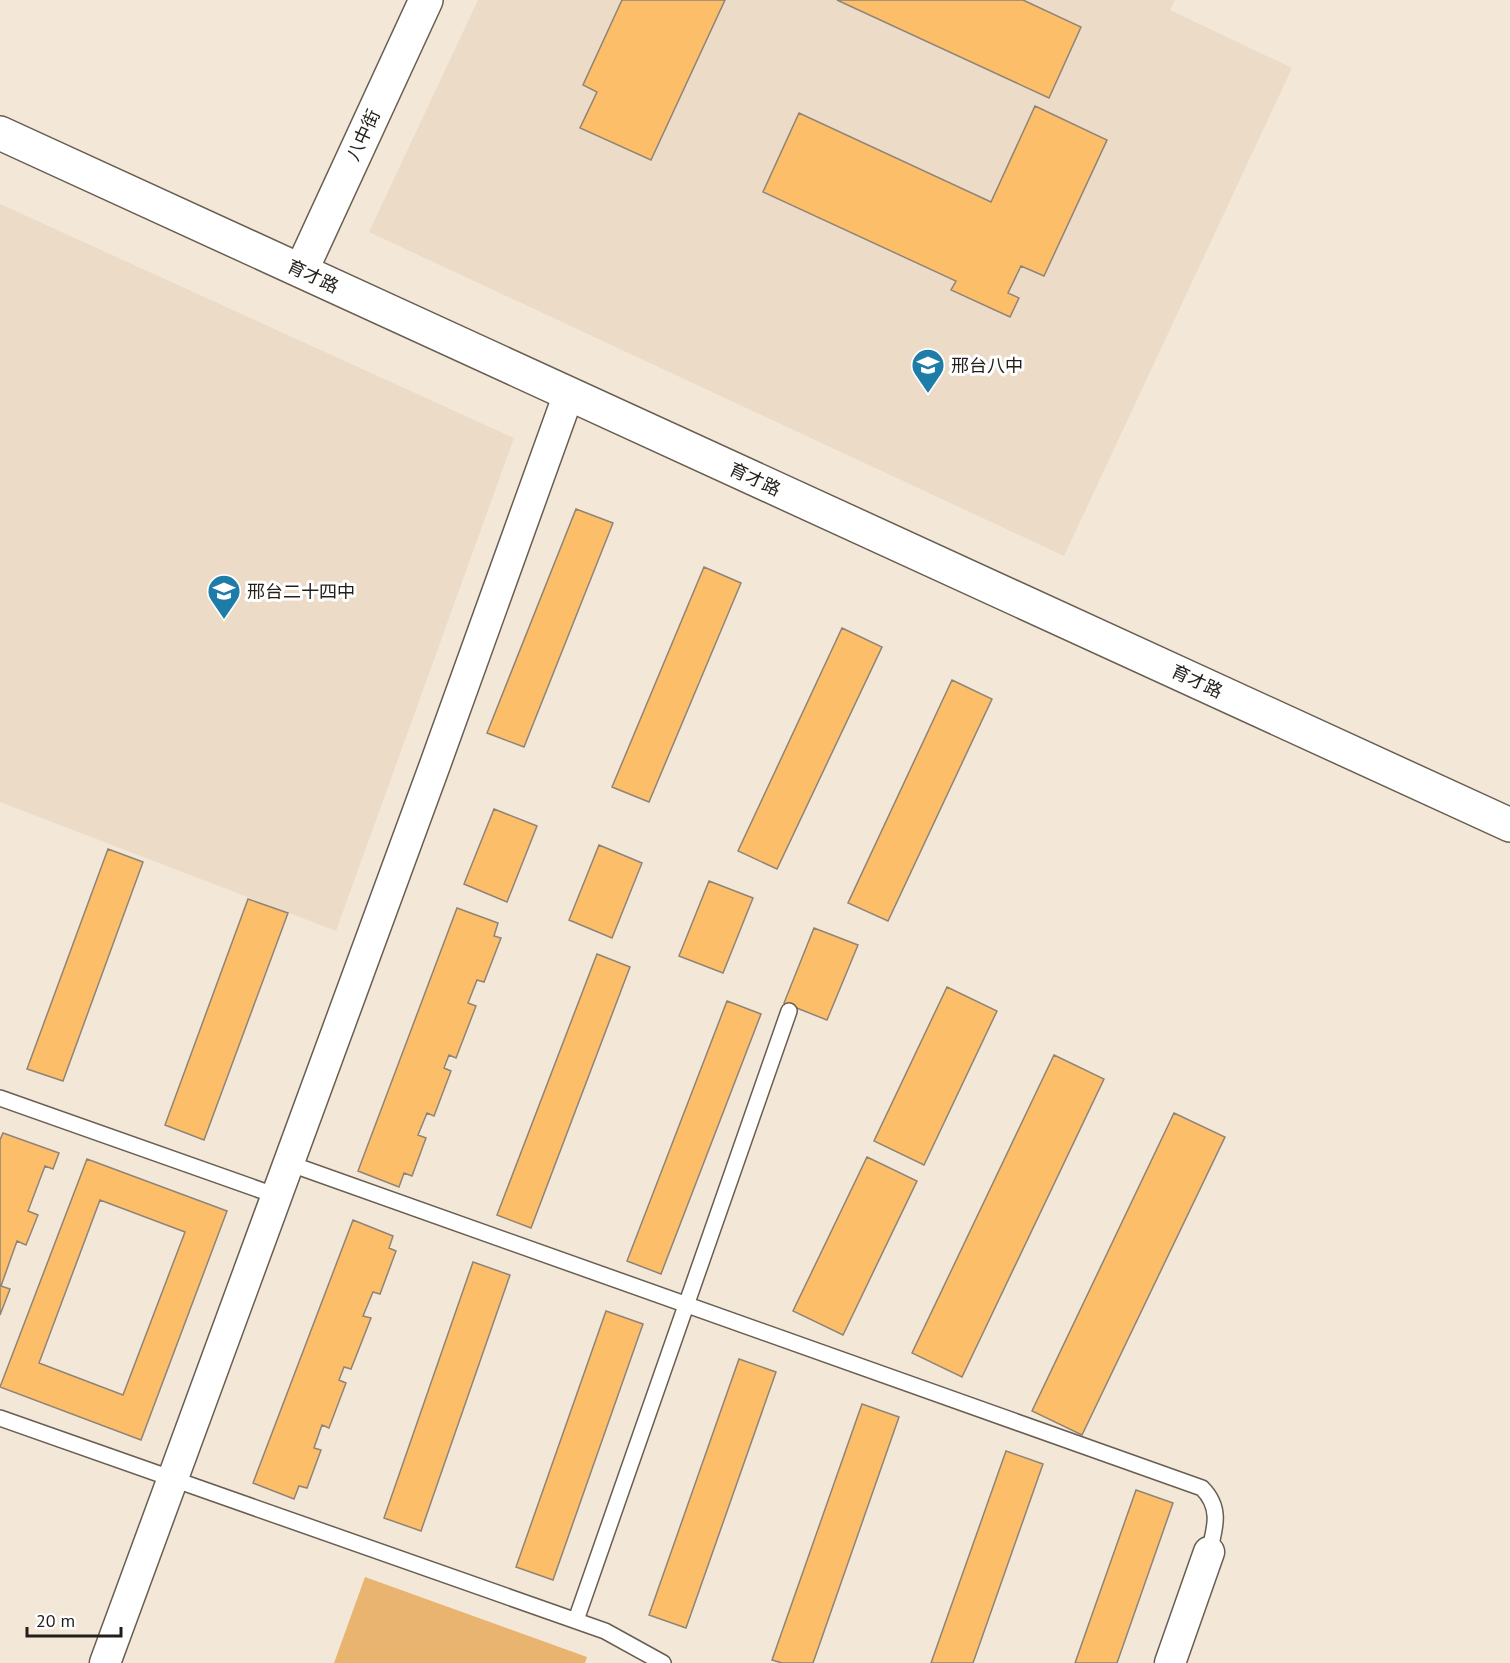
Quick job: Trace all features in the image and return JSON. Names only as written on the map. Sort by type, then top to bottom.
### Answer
[{"type":"street","name":"八中街","points":[[301,271],[426,0]]},
{"type":"street","name":"育才路","points":[[0,133],[1510,825]]},
{"type":"street","points":[[105,1663],[569,393]]},
{"type":"street","points":[[1170,1663],[1209,1552]]},
{"type":"lane","points":[[576,1620],[789,1011]]},
{"type":"lane","points":[[0,1098],[277,1196]]},
{"type":"lane","points":[[288,1163],[1202,1488],[1210,1495],[1216,1514],[1209,1552]]},
{"type":"lane","points":[[0,1418],[576,1620],[605,1631],[663,1663]]},
{"type":"shaded area","name":"邢台八中","points":[[478,0],[1175,0],[1170,10],[1292,68],[1064,556],[369,232]]},
{"type":"shaded area","name":"邢台二十四中","points":[[0,204],[514,438],[336,931],[0,802]]},
{"type":"shaded area","points":[[365,1577],[587,1657],[585,1663],[334,1663]]},
{"type":"building","points":[[622,0],[725,0],[651,160],[580,128],[597,92],[583,85]]},
{"type":"building","points":[[837,0],[1023,0],[1081,27],[1049,98]]},
{"type":"building","points":[[1035,106],[1107,140],[1044,276],[1021,266],[1008,293],[1019,298],[1010,317],[951,290],[956,281],[763,192],[799,113],[991,202]]},
{"type":"building","points":[[576,509],[613,523],[524,747],[487,733]]},
{"type":"building","points":[[704,567],[741,583],[649,802],[612,787]]},
{"type":"building","points":[[842,628],[882,647],[777,869],[738,851]]},
{"type":"building","points":[[952,680],[992,699],[888,921],[848,903]]},
{"type":"building","points":[[494,809],[537,826],[507,902],[464,884]]},
{"type":"building","points":[[599,845],[642,863],[612,938],[569,920]]},
{"type":"building","points":[[108,849],[143,862],[63,1081],[27,1069]]},
{"type":"building","points":[[709,881],[753,898],[723,973],[679,956]]},
{"type":"building","points":[[248,899],[288,913],[204,1140],[165,1125]]},
{"type":"building","points":[[457,908],[498,923],[494,936],[501,938],[484,982],[477,980],[468,1003],[476,1006],[456,1058],[449,1055],[444,1068],[451,1071],[434,1116],[427,1113],[418,1135],[426,1138],[412,1176],[404,1173],[399,1187],[358,1171]]},
{"type":"building","points":[[814,928],[858,945],[827,1020],[784,1003]]},
{"type":"building","points":[[597,954],[630,967],[531,1228],[497,1215]]},
{"type":"building","points":[[947,987],[997,1011],[924,1165],[874,1141]]},
{"type":"building","points":[[727,1001],[761,1014],[661,1274],[627,1261]]},
{"type":"building","points":[[1054,1055],[1104,1079],[962,1377],[912,1353]]},
{"type":"building","points":[[1174,1113],[1225,1137],[1082,1435],[1032,1411]]},
{"type":"building","points":[[3,1133],[59,1153],[53,1169],[45,1166],[28,1211],[38,1215],[26,1245],[17,1241],[1,1286],[10,1289],[0,1315],[0,1140]]},
{"type":"building","points":[[867,1157],[917,1181],[843,1335],[793,1311]]},
{"type":"building","points":[[87,1159],[227,1211],[141,1440],[0,1387]],"holes":[[[100,1200],[185,1232],[123,1395],[39,1363]]]},
{"type":"building","points":[[353,1220],[393,1236],[389,1248],[396,1251],[380,1294],[373,1292],[363,1316],[371,1318],[351,1369],[344,1367],[339,1380],[346,1383],[329,1428],[322,1425],[314,1448],[321,1450],[307,1488],[299,1486],[294,1499],[253,1483]]},
{"type":"building","points":[[473,1262],[510,1275],[421,1531],[384,1518]]},
{"type":"building","points":[[606,1311],[643,1324],[553,1580],[516,1567]]},
{"type":"building","points":[[739,1359],[776,1372],[686,1628],[649,1615]]},
{"type":"building","points":[[862,1404],[899,1417],[813,1663],[782,1663],[772,1660]]},
{"type":"building","points":[[1006,1451],[1043,1464],[973,1663],[931,1663]]},
{"type":"building","points":[[1136,1490],[1173,1503],[1117,1663],[1075,1663]]},
{"type":"place","name":"邢台八中","points":[[928,394]]},
{"type":"place","name":"邢台二十四中","points":[[224,620]]}]
